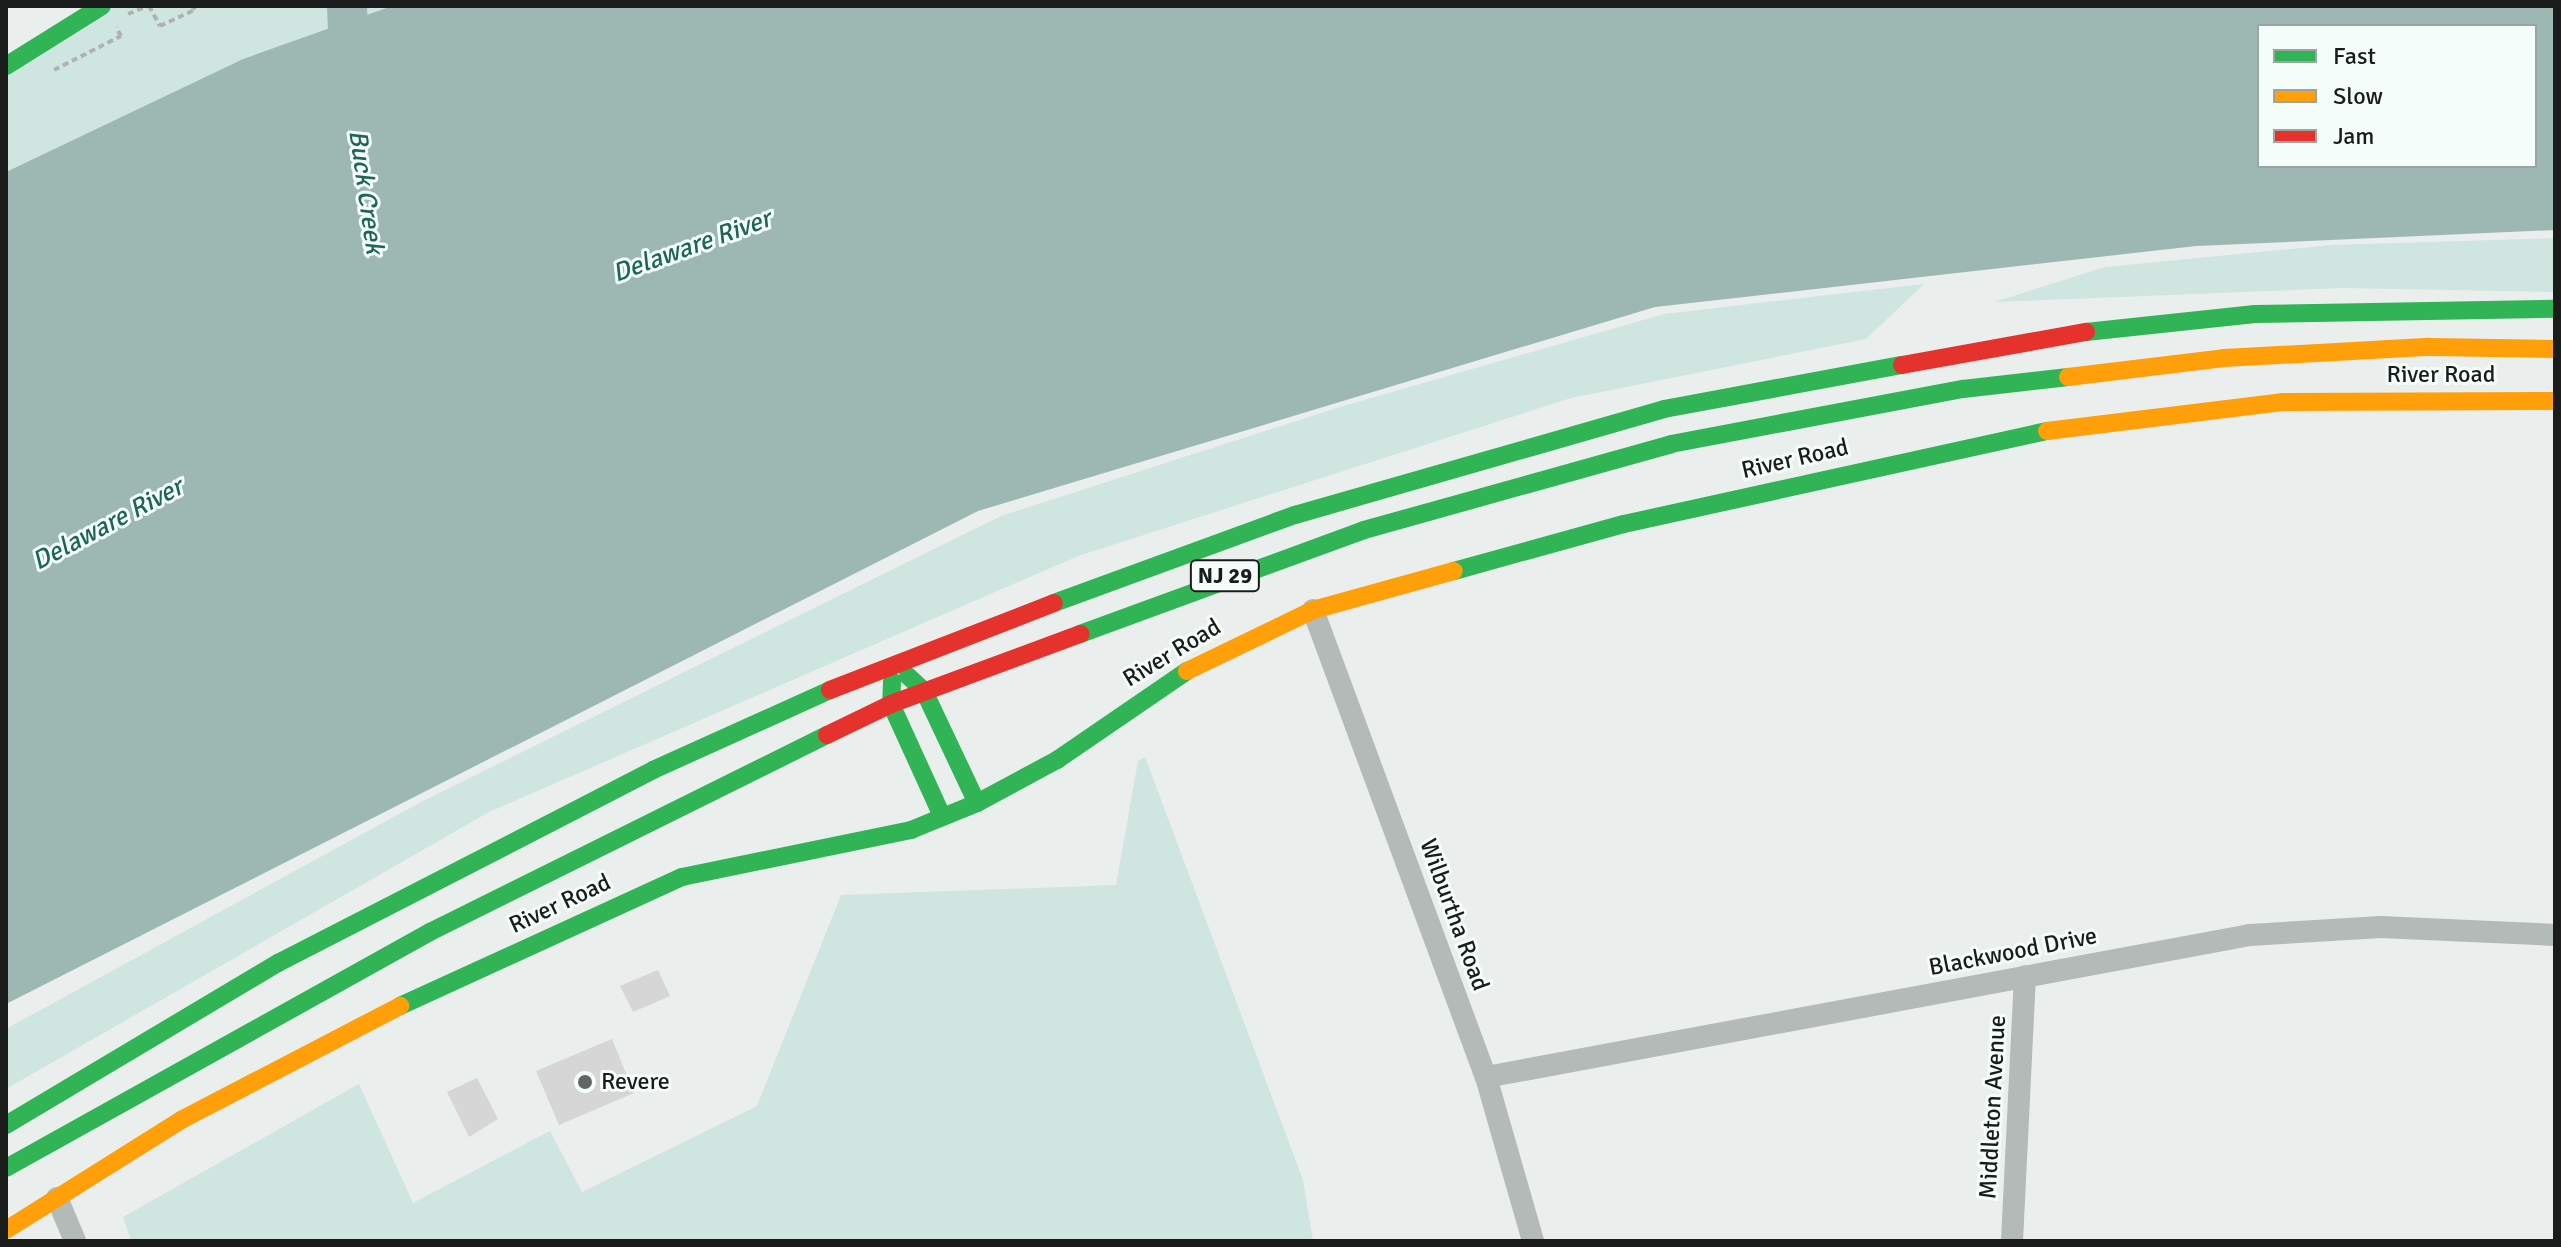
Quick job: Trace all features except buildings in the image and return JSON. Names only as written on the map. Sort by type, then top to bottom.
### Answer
[{"type":"main road","points":[[6,66],[102,6]]},
{"type":"main road","name":"NJ 29","points":[[6,1125],[397,898],[640,776],[893,662],[1295,515],[1664,409],[1914,360],[2157,323],[2389,307],[2555,309]]},
{"type":"main road","name":"River Road","points":[[6,1168],[430,932],[891,704],[1364,530],[1671,444],[1894,400],[2108,370],[2355,349],[2555,349]]},
{"type":"main road","name":"River Road","points":[[18,1230],[57,1198],[266,1073],[633,896],[745,861],[856,843],[977,803],[1057,760],[1204,659],[1313,610],[1624,524],[2035,432],[2282,402],[2555,401]]},
{"type":"main road","points":[[893,662],[924,691],[977,803]]},
{"type":"main road","points":[[893,662],[891,704],[942,816]]},
{"type":"street","name":"Wilburtha Road","points":[[1313,610],[1486,1077],[1533,1241]]},
{"type":"street","name":"Blackwood Drive","points":[[1486,1077],[2185,944],[2302,930],[2447,928],[2555,935]]},
{"type":"street","name":"Middleton Avenue","points":[[2012,1241],[2025,976]]},
{"type":"street","points":[[57,1198],[75,1241]]},
{"type":"path","points":[[149,6],[161,28],[195,11]]},
{"type":"path","points":[[54,70],[121,36]]},
{"type":"shaded area","points":[[110,6],[392,6],[243,59],[6,172],[6,68]]},
{"type":"shaded area","points":[[2555,238],[2555,292],[2343,288],[1994,302],[2105,267],[2332,245]]},
{"type":"shaded area","points":[[1924,284],[1866,339],[1571,398],[1078,556],[489,812],[6,1089],[6,1029],[421,802],[1001,516],[1340,407],[1664,314]]},
{"type":"shaded area","points":[[1145,757],[1303,1180],[1313,1241],[131,1241],[123,1217],[359,1084],[413,1203],[550,1131],[582,1192],[757,1106],[841,895],[1116,885],[1138,761]]},
{"type":"water","name":"Delaware River","points":[[392,6],[2555,6],[2555,230],[2196,246],[1655,307],[978,511],[6,1004],[6,172],[243,59]]},
{"type":"waterway","name":"Buck Creek","points":[[347,6],[350,77]]},
{"type":"traffic: fast","points":[[6,66],[102,6]]},
{"type":"traffic: fast","points":[[2086,332],[2255,314],[2555,309]]},
{"type":"traffic: fast","points":[[1054,603],[1295,515],[1664,409],[1902,365]]},
{"type":"traffic: fast","points":[[1080,634],[1364,530],[1671,444],[1963,389],[2068,377]]},
{"type":"traffic: fast","points":[[1454,571],[1624,524],[2047,431]]},
{"type":"traffic: fast","points":[[400,1006],[682,877],[911,830],[977,803],[1057,760],[1187,671]]},
{"type":"traffic: fast","points":[[908,676],[924,691],[977,803]]},
{"type":"traffic: fast","points":[[892,681],[891,704],[942,816]]},
{"type":"traffic: fast","points":[[6,1125],[278,963],[653,770],[830,690]]},
{"type":"traffic: fast","points":[[6,1168],[430,932],[827,735]]},
{"type":"traffic: slow","points":[[2068,377],[2224,358],[2430,347],[2555,349]]},
{"type":"traffic: slow","points":[[2047,431],[2282,402],[2555,401]]},
{"type":"traffic: slow","points":[[1187,671],[1313,610],[1454,571]]},
{"type":"traffic: slow","points":[[6,1230],[183,1119],[400,1006]]},
{"type":"traffic: jam","points":[[1902,365],[2086,332]]},
{"type":"traffic: jam","points":[[830,690],[1054,603]]},
{"type":"traffic: jam","points":[[827,735],[891,704],[1080,634]]},
{"type":"place","name":"Revere","points":[[585,1082]]}]
